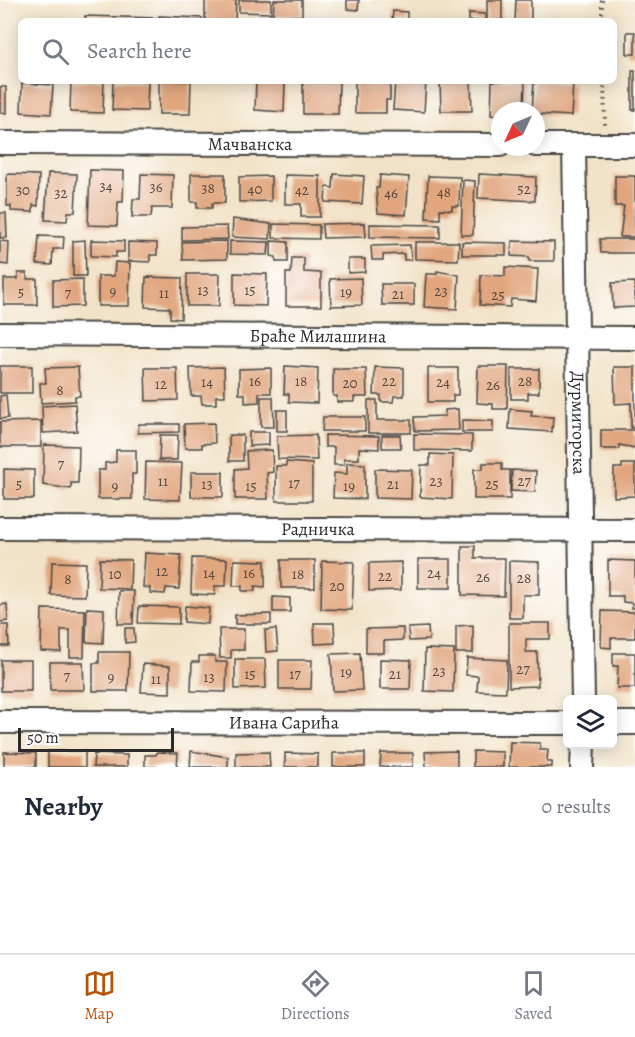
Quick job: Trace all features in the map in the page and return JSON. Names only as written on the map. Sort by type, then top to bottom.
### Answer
[{"type":"street","name":"Мачванска","points":[[0,143],[491,145]]},
{"type":"street","points":[[545,145],[635,145]]},
{"type":"street","name":"Дурмиторска","points":[[574,145],[579,338],[583,695]]},
{"type":"street","name":"Браће Милашина","points":[[0,334],[635,338]]},
{"type":"street","name":"Радничка","points":[[0,528],[635,530]]},
{"type":"street","name":"Ивана Сарића","points":[[0,722],[563,723]]},
{"type":"street","points":[[617,723],[635,723]]},
{"type":"street","points":[[582,767],[583,749]]},
{"type":"path","points":[[602,0],[603,18]]},
{"type":"path","points":[[604,84],[605,145]]},
{"type":"building","points":[[205,0],[236,0],[235,18],[205,18]]},
{"type":"building","points":[[239,0],[271,0],[271,13],[239,12]]},
{"type":"building","points":[[274,0],[302,0],[302,16],[273,16]]},
{"type":"building","points":[[347,0],[359,0],[358,10],[347,9]]},
{"type":"building","points":[[487,0],[502,0],[502,18],[487,18]]},
{"type":"building","points":[[516,0],[531,0],[531,18],[515,18]]},
{"type":"building","points":[[393,11],[407,12],[407,18],[392,18]]},
{"type":"building","points":[[469,13],[485,14],[485,18],[469,18]]},
{"type":"building","points":[[85,16],[157,18],[85,18]]},
{"type":"building","points":[[159,16],[202,18],[159,18]]},
{"type":"building","points":[[627,32],[635,32],[635,54],[627,54]]},
{"type":"building","points":[[632,71],[635,71],[635,110],[632,110]]},
{"type":"building","points":[[22,84],[53,85],[51,114],[21,112]]},
{"type":"building","points":[[71,84],[104,84],[103,113],[70,112]]},
{"type":"building","points":[[113,84],[148,84],[147,111],[112,110]]},
{"type":"building","points":[[159,84],[191,84],[190,114],[159,114]]},
{"type":"building","points":[[256,84],[285,84],[284,112],[255,110]]},
{"type":"building","points":[[303,84],[339,84],[338,114],[303,114]]},
{"type":"building","points":[[355,84],[390,84],[390,100],[386,100],[386,113],[355,113]]},
{"type":"building","points":[[395,84],[426,84],[424,112],[393,110]]},
{"type":"building","points":[[440,84],[471,84],[472,111],[441,111]]},
{"type":"building","points":[[492,84],[525,84],[524,102],[491,102]]},
{"type":"building","points":[[534,84],[573,84],[571,116],[545,115],[545,102],[533,102]]},
{"type":"building","points":[[0,87],[6,87],[6,113],[0,113]]},
{"type":"building","points":[[90,170],[124,171],[123,202],[118,202],[117,226],[88,225]]},
{"type":"building","points":[[48,173],[77,174],[75,212],[68,212],[67,221],[45,220]]},
{"type":"building","points":[[7,174],[39,175],[38,206],[33,205],[33,212],[11,211],[11,206],[7,206]]},
{"type":"building","points":[[141,174],[173,175],[172,208],[152,208],[151,217],[132,217],[133,199],[140,199]]},
{"type":"building","points":[[191,174],[225,174],[225,203],[212,203],[212,208],[197,208],[197,202],[191,202]]},
{"type":"building","points":[[334,174],[364,176],[362,204],[325,202],[326,187],[333,188]]},
{"type":"building","points":[[479,174],[536,177],[535,201],[478,198]]},
{"type":"building","points":[[285,175],[320,176],[320,217],[301,217],[301,204],[285,204]]},
{"type":"building","points":[[380,175],[409,177],[406,215],[378,213],[376,188],[379,188]]},
{"type":"building","points":[[271,176],[271,201],[239,202],[239,177]]},
{"type":"building","points":[[428,176],[460,177],[459,206],[452,206],[452,210],[440,209],[440,219],[426,218]]},
{"type":"building","points":[[615,176],[635,176],[635,237],[620,237],[624,206],[615,206]]},
{"type":"building","points":[[463,180],[475,181],[473,235],[461,235]]},
{"type":"building","points":[[0,213],[6,213],[7,238],[0,238]]},
{"type":"building","points":[[233,219],[271,224],[270,239],[232,237]]},
{"type":"building","points":[[365,223],[366,237],[323,238],[322,224]]},
{"type":"building","points":[[273,224],[319,225],[319,239],[273,238]]},
{"type":"building","points":[[370,224],[440,225],[440,238],[370,237]]},
{"type":"building","points":[[227,226],[228,239],[182,240],[182,227]]},
{"type":"building","points":[[39,236],[64,237],[63,249],[53,249],[52,265],[37,264]]},
{"type":"building","points":[[600,239],[635,239],[635,253],[601,253]]},
{"type":"building","points":[[85,240],[86,276],[73,276],[73,241]]},
{"type":"building","points":[[91,240],[124,241],[124,252],[116,252],[116,257],[91,256]]},
{"type":"building","points":[[0,241],[9,242],[8,265],[0,264]]},
{"type":"building","points":[[227,241],[227,259],[183,260],[182,242]]},
{"type":"building","points":[[230,241],[269,242],[268,255],[230,254]]},
{"type":"building","points":[[271,241],[288,242],[288,262],[276,262],[276,257],[271,256]]},
{"type":"building","points":[[512,241],[554,242],[554,261],[529,261],[529,257],[511,256]]},
{"type":"building","points":[[128,242],[157,243],[157,255],[150,255],[150,262],[128,261]]},
{"type":"building","points":[[415,242],[459,242],[458,260],[415,259]]},
{"type":"building","points":[[462,242],[506,243],[506,255],[462,255]]},
{"type":"building","points":[[410,245],[411,260],[404,260],[404,254],[383,255],[383,260],[372,260],[371,246]]},
{"type":"building","points":[[292,258],[304,258],[304,272],[321,273],[321,306],[286,306],[286,273],[291,273]]},
{"type":"building","points":[[348,259],[365,259],[365,272],[348,273]]},
{"type":"building","points":[[115,262],[130,263],[129,306],[98,306],[98,276],[114,276]]},
{"type":"building","points":[[505,267],[538,269],[536,301],[511,299],[510,307],[480,305],[481,275],[505,276]]},
{"type":"building","points":[[437,271],[459,275],[457,309],[424,307],[426,274],[437,274]]},
{"type":"building","points":[[18,273],[27,273],[27,279],[37,279],[37,305],[4,305],[4,279],[18,279]]},
{"type":"building","points":[[234,273],[267,274],[266,306],[234,305]]},
{"type":"building","points":[[187,274],[220,274],[219,306],[187,306]]},
{"type":"building","points":[[146,277],[182,278],[181,319],[170,318],[170,308],[145,307]]},
{"type":"building","points":[[361,278],[362,305],[331,306],[330,279]]},
{"type":"building","points":[[83,279],[83,306],[53,307],[53,280]]},
{"type":"building","points":[[635,282],[635,307],[613,308],[612,283]]},
{"type":"building","points":[[381,284],[414,284],[414,305],[382,305]]},
{"type":"building","points":[[0,366],[32,366],[32,393],[0,393]]},
{"type":"building","points":[[285,366],[318,368],[317,403],[289,402],[289,394],[284,394]]},
{"type":"building","points":[[478,366],[508,366],[507,409],[493,409],[493,404],[477,403]]},
{"type":"building","points":[[78,367],[80,396],[75,396],[75,401],[41,403],[40,383],[46,383],[45,368]]},
{"type":"building","points":[[224,367],[225,396],[216,396],[216,404],[202,404],[201,396],[191,396],[190,368]]},
{"type":"building","points":[[375,367],[404,368],[404,396],[394,396],[393,402],[381,402],[381,395],[374,395]]},
{"type":"building","points":[[614,367],[635,367],[635,428],[631,428],[631,403],[615,404]]},
{"type":"building","points":[[145,368],[177,368],[178,400],[146,401]]},
{"type":"building","points":[[271,368],[271,393],[259,393],[259,402],[245,403],[245,394],[239,394],[239,369]]},
{"type":"building","points":[[428,368],[458,368],[458,395],[453,395],[453,402],[428,402]]},
{"type":"building","points":[[333,369],[366,369],[367,397],[354,397],[354,402],[337,402],[337,396],[333,396]]},
{"type":"building","points":[[511,369],[539,369],[539,393],[528,393],[528,399],[511,399]]},
{"type":"building","points":[[6,395],[8,418],[0,419],[0,396]]},
{"type":"building","points":[[261,397],[273,397],[274,427],[261,427]]},
{"type":"building","points":[[368,400],[377,400],[377,420],[411,420],[411,433],[368,433]]},
{"type":"building","points":[[75,404],[77,431],[43,433],[42,406]]},
{"type":"building","points":[[458,409],[459,430],[415,431],[414,417],[445,416],[445,410]]},
{"type":"building","points":[[510,409],[532,411],[531,416],[553,417],[552,432],[509,429]]},
{"type":"building","points":[[277,410],[287,410],[287,431],[277,431]]},
{"type":"building","points":[[323,417],[365,417],[365,431],[322,431]]},
{"type":"building","points":[[462,420],[493,421],[493,432],[462,432]]},
{"type":"building","points":[[41,421],[41,447],[0,447],[0,422]]},
{"type":"building","points":[[214,423],[215,443],[202,444],[202,448],[185,448],[184,424]]},
{"type":"building","points":[[139,424],[179,424],[179,432],[138,433]]},
{"type":"building","points":[[601,430],[635,430],[635,448],[619,445],[619,449],[601,449]]},
{"type":"building","points":[[249,432],[269,432],[269,445],[249,446]]},
{"type":"building","points":[[414,434],[472,435],[472,451],[414,450]]},
{"type":"building","points":[[160,435],[178,435],[177,460],[159,460]]},
{"type":"building","points":[[229,435],[243,435],[243,461],[229,461]]},
{"type":"building","points":[[316,435],[317,460],[278,459],[277,436]]},
{"type":"building","points":[[325,435],[379,436],[379,449],[359,448],[359,459],[344,459],[344,465],[334,465],[334,447],[325,447]]},
{"type":"building","points":[[382,435],[400,435],[401,448],[382,448]]},
{"type":"building","points":[[44,445],[79,446],[78,483],[71,483],[71,489],[43,485]]},
{"type":"building","points":[[116,450],[136,450],[136,474],[132,474],[132,499],[98,499],[98,470],[105,470],[105,463],[116,462]]},
{"type":"building","points":[[272,450],[273,472],[267,473],[268,499],[235,499],[235,469],[247,468],[246,451]]},
{"type":"building","points":[[430,454],[453,455],[452,499],[420,497],[421,465],[430,465]]},
{"type":"building","points":[[146,462],[182,463],[180,500],[145,499]]},
{"type":"building","points":[[286,462],[312,464],[312,501],[276,501],[276,466],[286,466]]},
{"type":"building","points":[[347,463],[365,464],[365,499],[333,498],[334,473],[347,474]]},
{"type":"building","points":[[483,463],[502,463],[502,470],[510,470],[510,499],[474,499],[474,469],[483,469]]},
{"type":"building","points":[[622,464],[635,464],[635,496],[614,497],[614,468],[622,468]]},
{"type":"building","points":[[4,469],[34,470],[34,499],[4,499]]},
{"type":"building","points":[[375,469],[412,470],[411,499],[375,498]]},
{"type":"building","points":[[512,470],[536,471],[535,492],[511,491]]},
{"type":"building","points":[[191,472],[223,472],[223,497],[191,497]]},
{"type":"building","points":[[462,546],[475,546],[475,558],[505,558],[504,596],[462,595]]},
{"type":"building","points":[[145,553],[181,555],[179,589],[166,588],[165,594],[150,593],[150,588],[143,587]]},
{"type":"building","points":[[192,558],[227,559],[226,586],[215,586],[215,595],[191,594]]},
{"type":"building","points":[[100,559],[131,560],[130,589],[99,588]]},
{"type":"building","points":[[418,559],[451,559],[451,588],[418,588]]},
{"type":"building","points":[[234,560],[265,561],[265,587],[255,586],[255,591],[242,591],[242,586],[233,586]]},
{"type":"building","points":[[281,560],[315,560],[315,588],[281,588]]},
{"type":"building","points":[[608,560],[635,561],[635,608],[632,608],[632,603],[623,602],[623,596],[608,596]]},
{"type":"building","points":[[322,561],[354,562],[352,610],[321,609]]},
{"type":"building","points":[[509,561],[539,562],[539,595],[523,595],[523,618],[509,618]]},
{"type":"building","points":[[52,562],[86,563],[85,596],[51,595]]},
{"type":"building","points":[[401,562],[401,590],[369,591],[369,563]]},
{"type":"building","points":[[119,591],[134,591],[133,624],[118,624]]},
{"type":"building","points":[[273,597],[290,598],[290,612],[273,612]]},
{"type":"building","points":[[7,604],[8,621],[0,622],[0,605]]},
{"type":"building","points":[[139,606],[179,607],[179,624],[138,623]]},
{"type":"building","points":[[185,606],[209,608],[208,624],[184,622]]},
{"type":"building","points":[[87,608],[104,609],[103,643],[86,642]]},
{"type":"building","points":[[42,609],[85,610],[84,657],[70,657],[70,630],[61,630],[61,652],[41,651]]},
{"type":"building","points":[[602,611],[635,612],[635,638],[611,638],[611,648],[601,647]]},
{"type":"building","points":[[271,614],[271,624],[235,624],[235,615]]},
{"type":"building","points":[[314,623],[334,623],[335,643],[315,644]]},
{"type":"building","points":[[509,623],[550,623],[550,639],[526,639],[526,652],[537,652],[538,686],[509,687]]},
{"type":"building","points":[[0,625],[8,625],[9,646],[0,646]]},
{"type":"building","points":[[473,625],[473,653],[456,653],[456,626]]},
{"type":"building","points":[[428,627],[429,640],[409,641],[408,628]]},
{"type":"building","points":[[125,628],[134,628],[135,642],[125,643]]},
{"type":"building","points":[[403,628],[403,640],[384,641],[384,653],[366,653],[366,629]]},
{"type":"building","points":[[219,629],[244,629],[244,650],[231,650],[231,658],[220,658]]},
{"type":"building","points":[[276,629],[278,651],[266,652],[265,630]]},
{"type":"building","points":[[425,649],[454,650],[453,692],[424,691]]},
{"type":"building","points":[[99,652],[129,652],[128,691],[93,691],[93,663],[99,663]]},
{"type":"building","points":[[360,653],[362,690],[333,691],[331,654]]},
{"type":"building","points":[[613,653],[635,653],[635,688],[617,688],[618,666],[613,666]]},
{"type":"building","points":[[199,656],[215,656],[215,662],[227,662],[226,692],[191,691],[192,662],[199,662]]},
{"type":"building","points":[[467,658],[507,660],[506,692],[477,691],[478,676],[466,675]]},
{"type":"building","points":[[235,659],[265,659],[266,688],[235,689]]},
{"type":"building","points":[[380,659],[411,660],[410,689],[380,689]]},
{"type":"building","points":[[1,660],[31,660],[31,691],[1,691]]},
{"type":"building","points":[[279,660],[312,660],[311,689],[279,689]]},
{"type":"building","points":[[50,662],[83,662],[84,690],[50,690]]},
{"type":"building","points":[[143,664],[170,666],[170,693],[141,692]]},
{"type":"building","points":[[510,742],[540,743],[540,750],[548,750],[547,762],[552,762],[552,767],[509,767]]},
{"type":"building","points":[[48,751],[85,751],[85,767],[48,767]]},
{"type":"building","points":[[191,751],[228,757],[228,767],[190,767]]},
{"type":"building","points":[[457,751],[457,767],[426,767],[425,752]]},
{"type":"building","points":[[473,751],[503,752],[503,767],[473,767]]},
{"type":"building","points":[[4,752],[36,753],[36,767],[4,767]]},
{"type":"building","points":[[157,752],[178,753],[177,767],[145,767],[145,755],[156,755]]},
{"type":"building","points":[[269,752],[270,767],[236,767],[236,753]]},
{"type":"building","points":[[285,753],[318,754],[318,767],[285,767]]},
{"type":"building","points":[[333,753],[365,753],[365,767],[333,767]]},
{"type":"building","points":[[381,753],[413,753],[413,767],[380,767]]},
{"type":"building","points":[[94,754],[127,755],[127,767],[93,767]]}]
